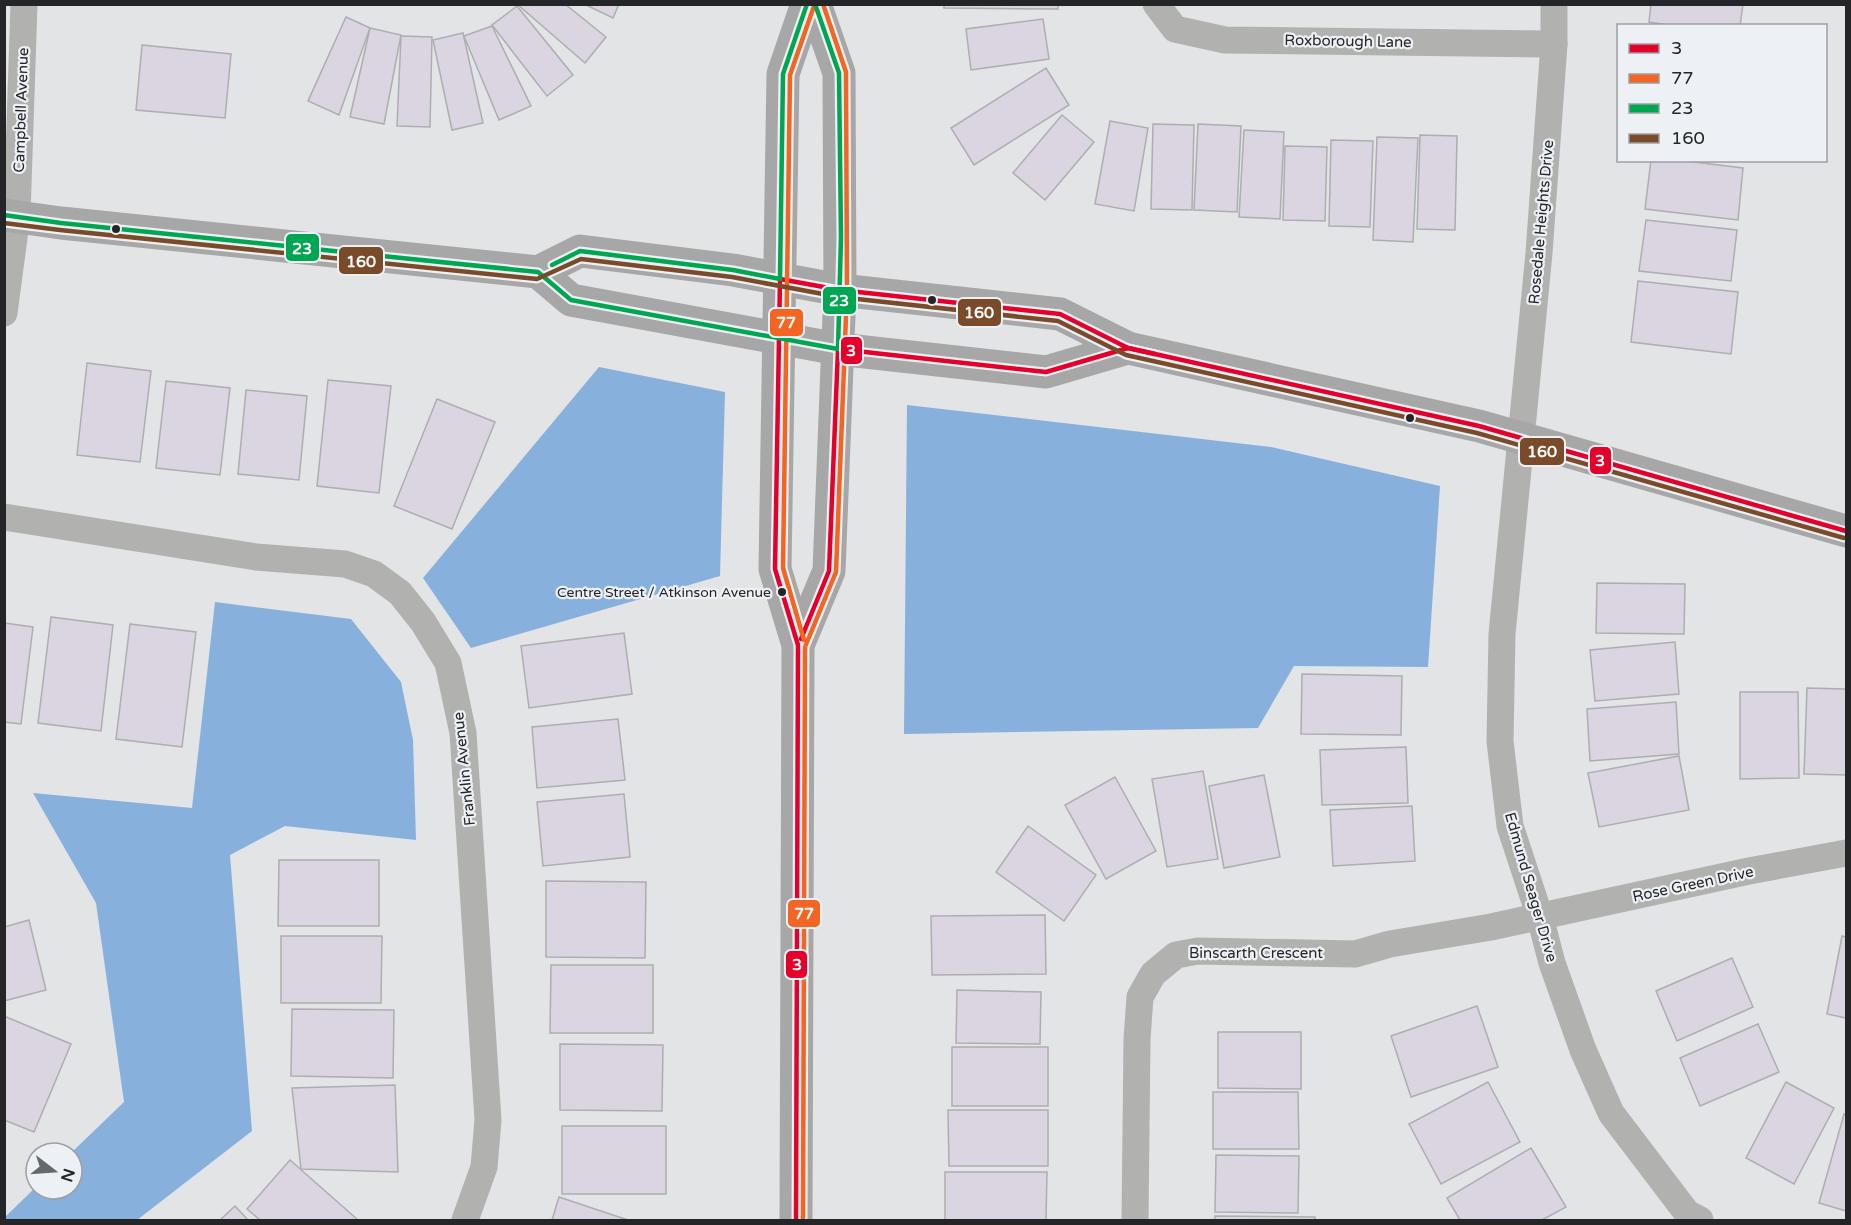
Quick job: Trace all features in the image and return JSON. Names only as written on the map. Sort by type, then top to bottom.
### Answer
[{"type":"street","name":"Campbell Avenue","points":[[4,313],[24,4]]},
{"type":"street","points":[[796,1221],[798,645],[776,569],[783,74],[807,4]]},
{"type":"street","points":[[798,645],[829,571],[840,290],[838,73],[815,4]]},
{"type":"street","name":"Roxborough Lane","points":[[1156,4],[1175,29],[1226,40],[1554,44]]},
{"type":"street","name":"Rosedale Heights Drive","points":[[1522,440],[1554,44],[1554,4]]},
{"type":"street","points":[[11,215],[73,224],[538,272],[580,251],[733,270],[840,290],[1059,314],[1128,348],[1461,422],[1846,531]]},
{"type":"street","points":[[538,272],[571,300],[838,349],[1046,372],[1128,348]]},
{"type":"street","name":"Edmund Seager Drive","points":[[1522,440],[1502,634],[1500,741],[1510,826],[1540,917],[1551,963],[1583,1050],[1611,1113],[1687,1214],[1700,1221]]},
{"type":"street","name":"Franklin Avenue","points":[[4,517],[255,557],[345,564],[374,574],[400,593],[423,622],[448,663],[463,733],[470,827],[488,1120],[484,1167],[465,1221]]},
{"type":"street","name":"Rose Green Drive","points":[[1540,917],[1749,871],[1846,853]]},
{"type":"street","name":"Binscarth Crescent","points":[[1135,1221],[1137,1039],[1140,997],[1153,974],[1176,955],[1198,951],[1355,954],[1390,944],[1540,917]]},
{"type":"water","points":[[599,367],[725,392],[720,576],[471,648],[423,578]]},
{"type":"water","points":[[907,405],[1271,447],[1440,486],[1428,667],[1294,666],[1258,728],[904,734]]},
{"type":"water","points":[[215,602],[351,619],[401,682],[413,740],[416,840],[285,826],[230,855],[252,1131],[137,1220],[5,1220],[5,1217],[24,1199],[24,1201],[84,1201],[83,1141],[124,1102],[96,903],[33,793],[192,808]]},
{"type":"building","points":[[517,4],[565,4],[606,37],[585,63]]},
{"type":"building","points":[[584,4],[619,4],[613,18]]},
{"type":"building","points":[[944,4],[1058,4],[1058,9],[944,8]]},
{"type":"building","points":[[1651,4],[1743,4],[1740,24],[1649,22]]},
{"type":"building","points":[[517,6],[573,75],[547,96],[492,25]]},
{"type":"building","points":[[346,17],[370,28],[339,115],[308,101]]},
{"type":"building","points":[[1043,19],[1049,59],[971,70],[966,29]]},
{"type":"building","points":[[492,26],[531,106],[499,120],[464,36]]},
{"type":"building","points":[[370,28],[401,35],[384,124],[350,117]]},
{"type":"building","points":[[463,33],[483,123],[452,130],[433,40]]},
{"type":"building","points":[[401,36],[432,37],[430,127],[397,126]]},
{"type":"building","points":[[142,45],[231,54],[225,118],[136,110]]},
{"type":"building","points":[[1046,68],[1069,105],[974,165],[951,128]]},
{"type":"building","points":[[1062,115],[1094,142],[1045,200],[1013,173]]},
{"type":"building","points":[[1110,121],[1148,128],[1134,211],[1095,204]]},
{"type":"building","points":[[1153,124],[1194,125],[1192,210],[1151,209]]},
{"type":"building","points":[[1198,124],[1241,126],[1237,212],[1194,210]]},
{"type":"building","points":[[1244,130],[1284,132],[1280,219],[1239,217]]},
{"type":"building","points":[[1420,135],[1457,136],[1455,230],[1417,229]]},
{"type":"building","points":[[1377,137],[1418,138],[1413,242],[1373,240]]},
{"type":"building","points":[[1331,140],[1373,141],[1370,227],[1329,226]]},
{"type":"building","points":[[1285,146],[1327,147],[1325,221],[1283,220]]},
{"type":"building","points":[[1651,162],[1694,162],[1743,168],[1738,220],[1645,209]]},
{"type":"building","points":[[1646,220],[1737,230],[1731,281],[1639,271]]},
{"type":"building","points":[[1638,281],[1738,292],[1731,354],[1631,342]]},
{"type":"building","points":[[87,363],[151,371],[140,462],[77,455]]},
{"type":"building","points":[[328,380],[391,386],[379,493],[317,486]]},
{"type":"building","points":[[166,381],[230,388],[220,475],[156,468]]},
{"type":"building","points":[[246,390],[307,396],[299,480],[238,474]]},
{"type":"building","points":[[437,399],[495,422],[452,529],[394,506]]},
{"type":"building","points":[[1597,583],[1685,584],[1684,634],[1596,633]]},
{"type":"building","points":[[51,617],[113,625],[101,731],[38,723]]},
{"type":"building","points":[[4,623],[33,627],[21,724],[4,722]]},
{"type":"building","points":[[130,624],[196,632],[182,747],[116,739]]},
{"type":"building","points":[[624,633],[632,694],[529,708],[521,646]]},
{"type":"building","points":[[1675,642],[1679,694],[1595,701],[1590,650]]},
{"type":"building","points":[[1302,674],[1402,676],[1401,735],[1301,734]]},
{"type":"building","points":[[1807,688],[1846,689],[1846,775],[1804,774]]},
{"type":"building","points":[[1740,692],[1798,692],[1799,778],[1740,779]]},
{"type":"building","points":[[1676,702],[1679,754],[1590,761],[1587,709]]},
{"type":"building","points":[[618,719],[625,780],[537,788],[532,727]]},
{"type":"building","points":[[1406,747],[1408,803],[1322,805],[1320,750]]},
{"type":"building","points":[[1679,756],[1689,810],[1599,827],[1588,773]]},
{"type":"building","points":[[1203,771],[1218,859],[1167,867],[1152,779]]},
{"type":"building","points":[[1264,775],[1280,857],[1224,868],[1209,786]]},
{"type":"building","points":[[1115,777],[1156,851],[1106,879],[1065,805]]},
{"type":"building","points":[[624,794],[630,857],[543,866],[537,802]]},
{"type":"building","points":[[1412,806],[1415,861],[1333,866],[1330,810]]},
{"type":"building","points":[[1028,826],[1096,875],[1064,921],[996,872]]},
{"type":"building","points":[[279,860],[379,860],[379,926],[278,926]]},
{"type":"building","points":[[546,881],[646,882],[645,958],[546,957]]},
{"type":"building","points":[[1045,915],[1046,974],[932,975],[931,916]]},
{"type":"building","points":[[29,920],[46,990],[4,1001],[4,927]]},
{"type":"building","points":[[281,936],[382,936],[381,1003],[281,1003]]},
{"type":"building","points":[[1842,936],[1846,937],[1846,1018],[1827,1014]]},
{"type":"building","points":[[1732,958],[1753,1007],[1677,1041],[1656,991]]},
{"type":"building","points":[[551,965],[653,965],[653,1033],[550,1033]]},
{"type":"building","points":[[957,990],[1041,992],[1040,1044],[956,1043]]},
{"type":"building","points":[[1477,1006],[1498,1067],[1411,1097],[1391,1036]]},
{"type":"building","points":[[292,1009],[394,1010],[393,1078],[291,1076]]},
{"type":"building","points":[[4,1016],[71,1044],[34,1132],[4,1120]]},
{"type":"building","points":[[1758,1024],[1779,1072],[1700,1106],[1680,1058]]},
{"type":"building","points":[[1218,1032],[1301,1032],[1301,1089],[1218,1088]]},
{"type":"building","points":[[560,1044],[663,1045],[662,1111],[560,1110]]},
{"type":"building","points":[[952,1047],[1048,1047],[1048,1106],[952,1106]]},
{"type":"building","points":[[1488,1082],[1520,1142],[1441,1184],[1409,1124]]},
{"type":"building","points":[[1786,1082],[1834,1108],[1794,1184],[1746,1158]]},
{"type":"building","points":[[395,1085],[398,1172],[301,1169],[292,1088]]},
{"type":"building","points":[[1213,1092],[1298,1092],[1299,1149],[1213,1149]]},
{"type":"building","points":[[948,1110],[1048,1110],[1048,1166],[949,1166]]},
{"type":"building","points":[[1844,1114],[1846,1115],[1846,1211],[1819,1203]]},
{"type":"building","points":[[562,1126],[666,1126],[666,1194],[562,1194]]},
{"type":"building","points":[[1531,1148],[1566,1207],[1542,1220],[1460,1220],[1447,1198]]},
{"type":"building","points":[[1216,1155],[1299,1156],[1298,1213],[1215,1212]]},
{"type":"building","points":[[290,1160],[358,1220],[260,1220],[247,1209]]},
{"type":"building","points":[[945,1172],[1047,1172],[1046,1220],[945,1220]]},
{"type":"building","points":[[559,1197],[628,1220],[552,1220]]},
{"type":"building","points":[[235,1206],[248,1220],[220,1220]]},
{"type":"building","points":[[1215,1216],[1315,1217],[1315,1220],[1215,1220]]},
{"type":"transit line","name":"23","points":[[552,265],[580,251],[733,270],[780,279],[783,74],[807,4]]},
{"type":"transit line","name":"23","points":[[4,215],[61,223],[538,272],[571,300],[838,349],[841,237],[839,73],[815,4]]},
{"type":"transit line","name":"77","points":[[803,1220],[805,647],[836,572],[847,290],[846,72],[823,4]]},
{"type":"transit line","name":"77","points":[[804,640],[783,568],[790,75],[814,6]]},
{"type":"transit line","name":"160","points":[[4,223],[537,279],[581,259],[732,277],[839,297],[1058,321],[1126,355],[1477,433],[1844,538]]},
{"type":"transit line","name":"3","points":[[796,1220],[798,645],[775,569],[780,279],[840,290],[1060,314],[1128,348],[1479,426],[1846,531]]},
{"type":"transit line","name":"3","points":[[801,639],[829,571],[838,349],[1046,372],[1128,348],[1155,354]]},
{"type":"place","name":"Centre Street / Atkinson Avenue","points":[[782,592]]}]
